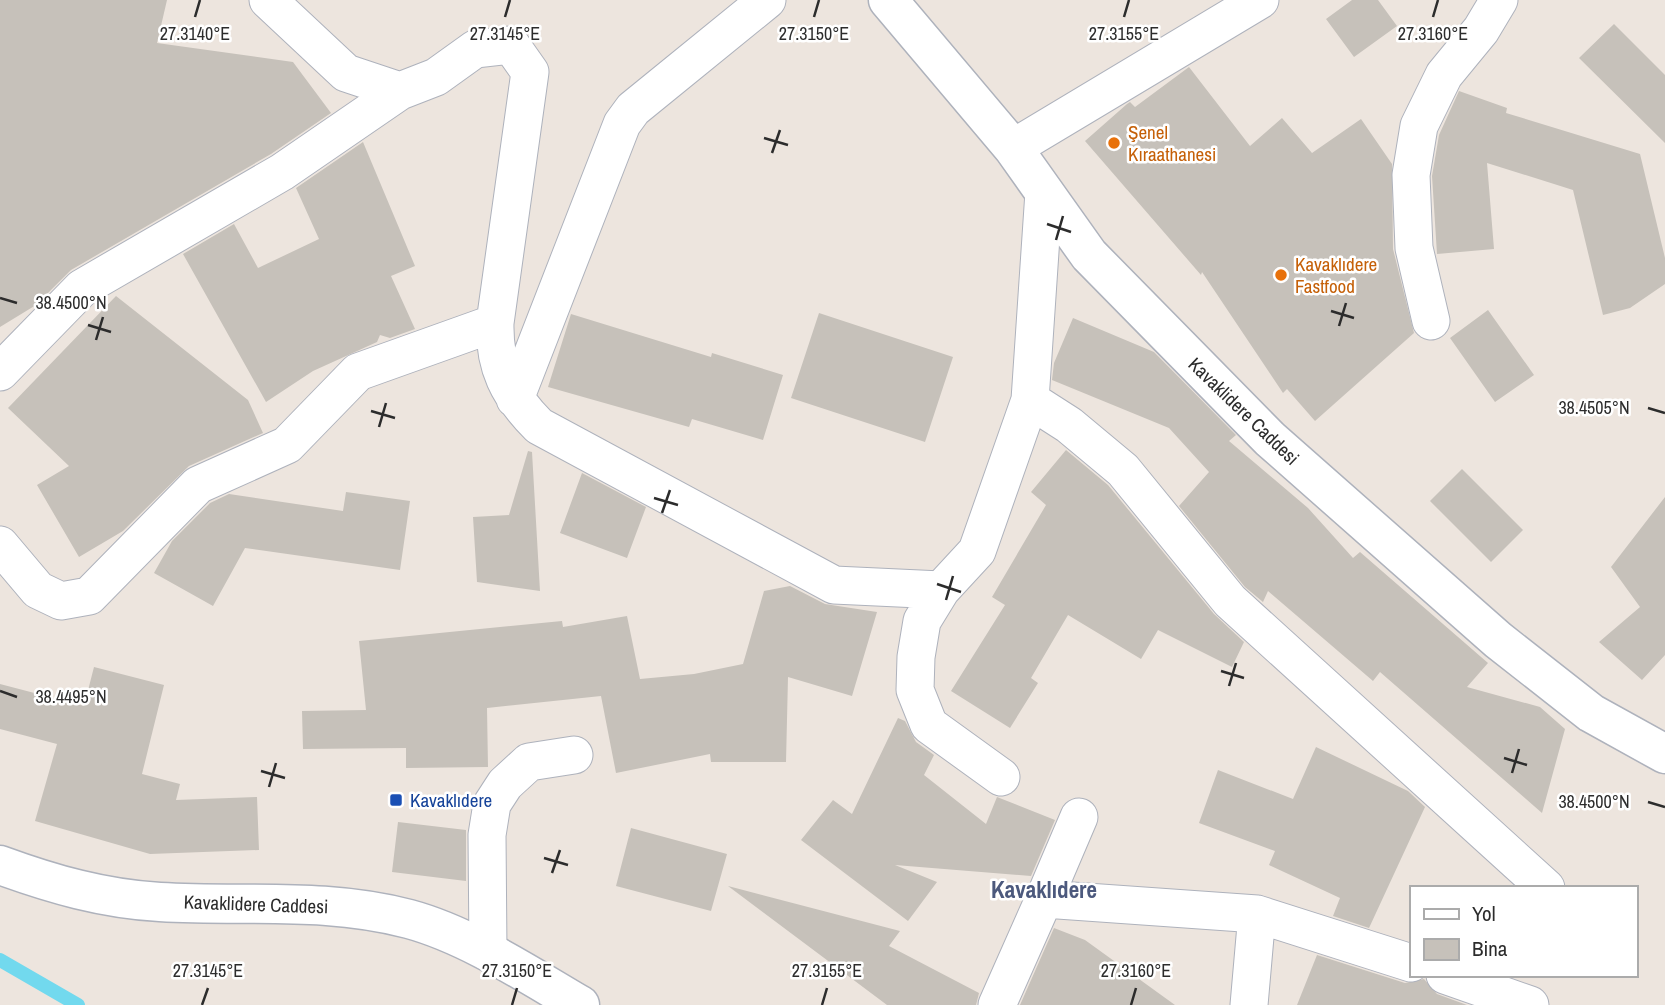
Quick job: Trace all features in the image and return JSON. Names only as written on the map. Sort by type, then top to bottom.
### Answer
[{"type":"street","points":[[268,0],[346,73],[400,91]]},
{"type":"street","points":[[515,398],[622,124],[633,109],[767,0]]},
{"type":"street","name":"Kavaklidere Caddesi","points":[[887,0],[1013,148],[1089,255],[1270,439],[1499,640],[1591,713],[1665,754]]},
{"type":"street","points":[[1013,148],[1260,0]]},
{"type":"street","points":[[1432,321],[1414,248],[1411,175],[1419,126],[1444,75],[1481,30],[1499,0]]},
{"type":"street","points":[[0,372],[82,288],[282,172],[400,91],[436,77],[475,49],[511,46],[530,72],[495,323],[494,352],[515,398],[538,426],[834,585],[941,590]]},
{"type":"street","points":[[1001,777],[929,725],[915,690],[916,657],[922,621],[941,590],[977,551],[1030,400],[1044,192]]},
{"type":"street","points":[[0,545],[38,590],[61,601],[89,596],[198,485],[287,445],[358,372],[495,323]]},
{"type":"street","points":[[1030,400],[1069,425],[1123,470],[1230,601],[1544,886]]},
{"type":"street","points":[[488,952],[487,835],[492,804],[505,784],[529,762],[574,755]]},
{"type":"street","points":[[997,1005],[1079,817]]},
{"type":"street","name":"Kavaklidere Caddesi","points":[[0,865],[93,895],[160,902],[315,903],[410,919],[488,952],[580,1005]]},
{"type":"street","points":[[1044,899],[1257,914],[1410,963]]},
{"type":"street","points":[[1249,1005],[1257,914]]},
{"type":"street","points":[[1451,977],[1531,1005],[1541,977]]},
{"type":"building","points":[[0,0],[167,0],[157,43],[293,62],[331,113],[271,154],[71,270],[36,305],[0,327]]},
{"type":"building","points":[[1352,0],[1378,0],[1397,26],[1354,57],[1326,19]]},
{"type":"building","points":[[1614,24],[1665,75],[1665,143],[1579,58]]},
{"type":"building","points":[[1189,67],[1250,146],[1282,118],[1312,153],[1361,119],[1392,164],[1393,249],[1414,333],[1315,421],[1287,389],[1283,393],[1202,272],[1201,275],[1085,141],[1127,104],[1130,102],[1135,107]]},
{"type":"building","points":[[1459,91],[1507,108],[1506,113],[1640,154],[1665,258],[1665,284],[1630,308],[1603,315],[1573,190],[1487,163],[1494,249],[1437,254],[1432,176],[1439,135]]},
{"type":"building","points":[[363,142],[415,266],[391,276],[415,329],[390,338],[380,335],[377,342],[313,371],[266,402],[183,254],[234,224],[258,268],[319,239],[296,188]]},
{"type":"building","points":[[116,296],[248,400],[263,433],[189,466],[123,531],[79,557],[37,485],[69,466],[8,408]]},
{"type":"building","points":[[1488,310],[1534,375],[1495,402],[1450,338]]},
{"type":"building","points":[[819,313],[953,357],[925,442],[791,398]]},
{"type":"building","points":[[571,314],[711,357],[712,353],[783,375],[763,440],[692,419],[689,427],[548,387]]},
{"type":"building","points":[[1073,318],[1154,352],[1236,435],[1229,441],[1308,508],[1353,558],[1360,552],[1488,663],[1467,687],[1540,707],[1565,729],[1542,813],[1380,672],[1373,681],[1268,591],[1263,602],[1245,587],[1179,506],[1209,472],[1169,428],[1052,380],[1054,363]]},
{"type":"building","points":[[1066,450],[1108,485],[1214,614],[1244,642],[1232,667],[1158,630],[1141,659],[1068,615],[1031,678],[1038,683],[1010,728],[951,691],[1005,605],[992,597],[1046,505],[1031,492]]},
{"type":"building","points":[[528,451],[532,452],[540,591],[477,582],[473,517],[509,515]]},
{"type":"building","points":[[1462,469],[1523,530],[1491,562],[1430,501]]},
{"type":"building","points":[[582,473],[646,507],[627,558],[560,533]]},
{"type":"building","points":[[346,492],[410,501],[400,570],[245,548],[213,606],[154,573],[172,541],[210,503],[229,494],[343,511]]},
{"type":"building","points":[[1665,497],[1665,655],[1642,680],[1599,642],[1640,607],[1611,567]]},
{"type":"building","points":[[790,586],[825,604],[877,612],[852,696],[788,677],[786,762],[711,762],[710,754],[616,773],[601,696],[487,708],[488,767],[406,768],[406,748],[303,749],[302,711],[366,710],[359,641],[562,621],[563,627],[627,616],[640,679],[694,674],[743,664],[764,591]]},
{"type":"building","points":[[94,667],[164,685],[142,774],[180,784],[176,800],[257,797],[259,850],[150,854],[35,821],[57,744],[0,729],[0,684],[84,706]]},
{"type":"building","points":[[898,718],[905,721],[916,742],[934,755],[924,775],[986,824],[997,797],[1055,820],[1031,876],[895,865],[937,882],[908,921],[801,840],[833,800],[852,814]]},
{"type":"building","points":[[1316,747],[1408,791],[1425,807],[1369,928],[1333,916],[1340,898],[1269,865],[1275,851],[1199,823],[1218,770],[1293,799]]},
{"type":"building","points":[[398,822],[466,830],[466,881],[392,872]]},
{"type":"building","points":[[631,828],[727,854],[711,911],[616,886]]},
{"type":"building","points":[[728,886],[900,931],[889,946],[979,993],[976,1005],[887,1005]]},
{"type":"building","points":[[1054,928],[1085,940],[1175,1005],[1020,1005]]},
{"type":"building","points":[[1317,955],[1405,983],[1424,979],[1437,994],[1467,1005],[1297,1005]]},
{"type":"waterway","points":[[0,960],[78,1005]]},
{"type":"place","name":"Şenel Kıraathanesi","points":[[1114,143]]},
{"type":"place","name":"Kavaklıdere Fastfood","points":[[1281,275]]},
{"type":"place","name":"Kavaklıdere","points":[[396,800]]},
{"type":"district","name":"Kavaklıdere","points":[[1044,890]]}]
